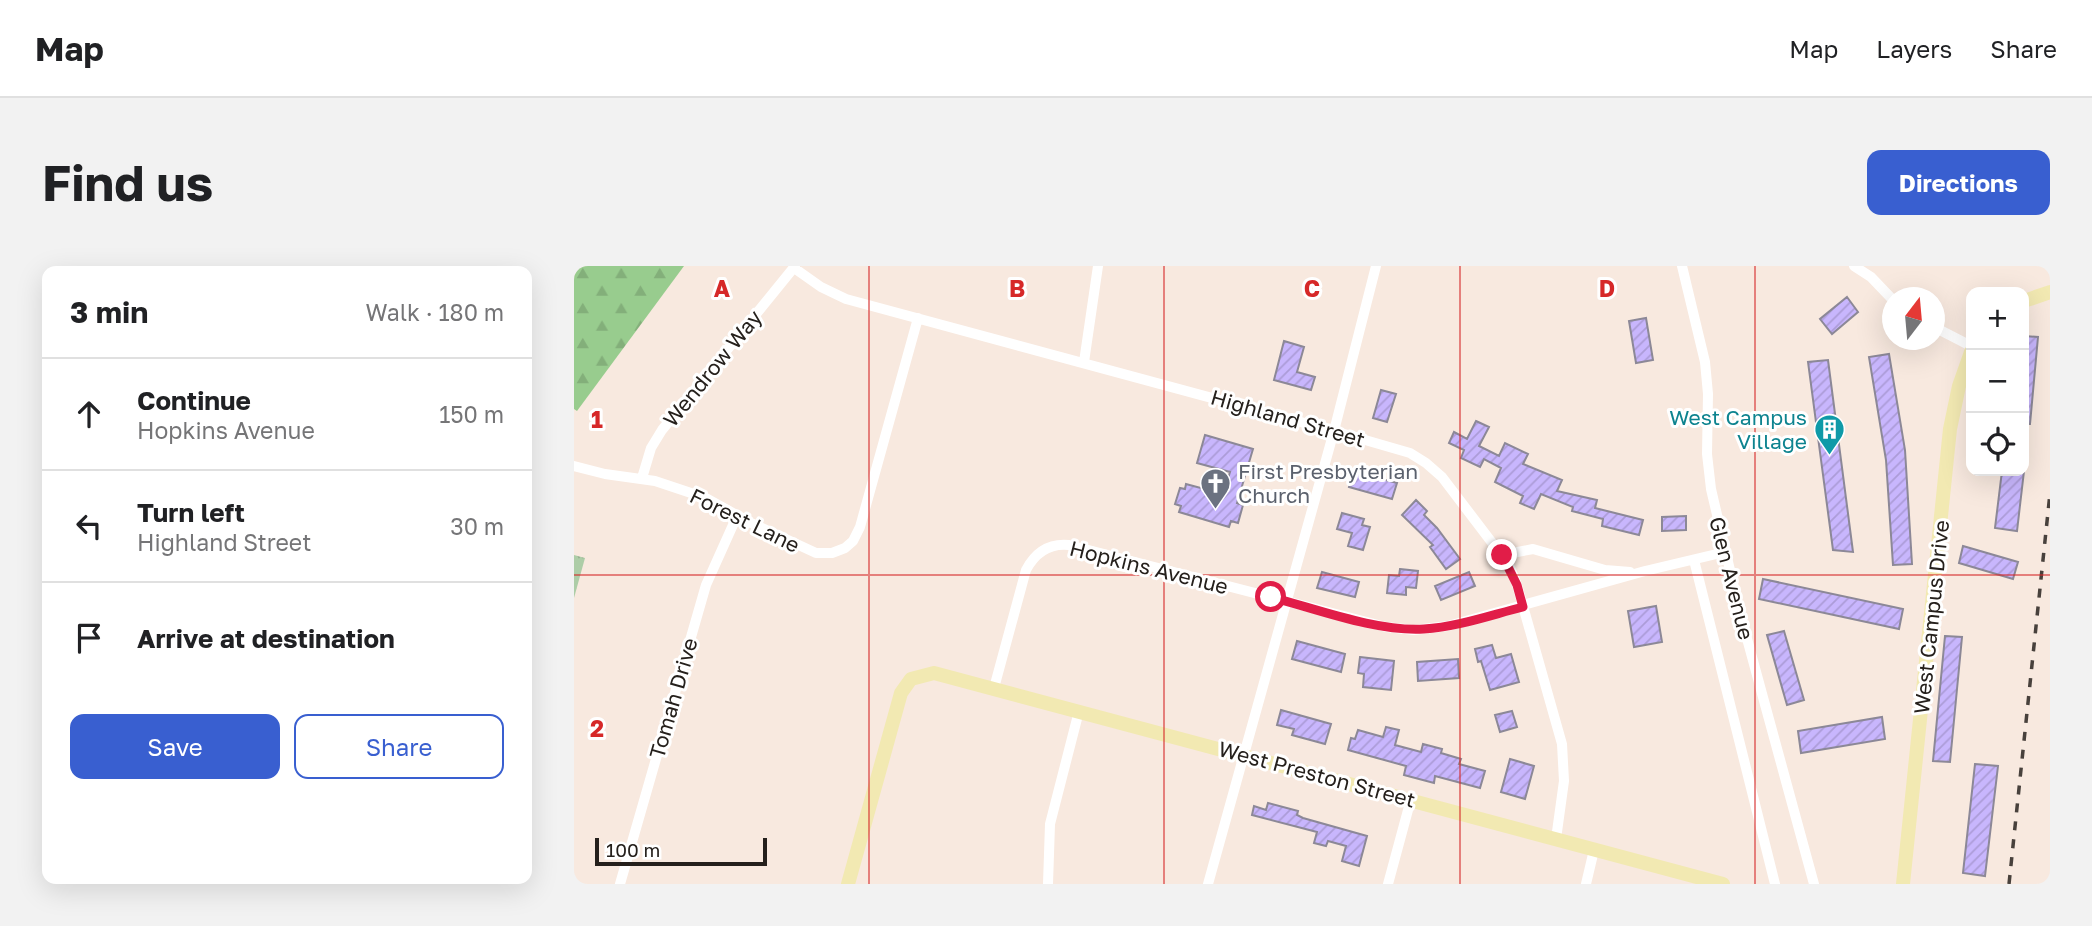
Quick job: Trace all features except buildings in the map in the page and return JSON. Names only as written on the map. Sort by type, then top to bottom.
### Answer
[{"type":"street","points":[[1084,362],[1098,266]]},
{"type":"street","points":[[1208,884],[1334,431],[1376,266]]},
{"type":"street","name":"Glen Avenue","points":[[1682,266],[1705,362],[1709,470],[1724,552],[1814,884]]},
{"type":"street","points":[[1854,266],[1882,289]]},
{"type":"street","name":"Highland Street","points":[[795,267],[838,296],[1334,431],[1419,457],[1442,477],[1502,555],[1517,585],[1564,752],[1563,789],[1556,839]]},
{"type":"street","name":"Wendrow Way","points":[[642,478],[651,448],[662,430],[795,267]]},
{"type":"street","points":[[2029,299],[2050,292]]},
{"type":"street","name":"Forest Lane","points":[[574,466],[605,474],[642,478],[706,498],[812,552],[835,552],[850,545],[860,527],[918,318]]},
{"type":"street","points":[[1945,333],[1966,343]]},
{"type":"street","name":"West Campus Drive","points":[[1903,884],[1950,429],[1966,366]]},
{"type":"street","name":"Tomah Drive","points":[[620,884],[706,585],[737,516]]},
{"type":"street","name":"Hopkins Avenue","points":[[994,688],[1026,570],[1037,554],[1049,547],[1069,545],[1386,627],[1414,630],[1448,626],[1645,571],[1724,552]]},
{"type":"street","name":"Hopkins Avenue","points":[[1502,555],[1533,549],[1618,573],[1645,571]]},
{"type":"street","name":"Glen Avenue","points":[[1694,560],[1775,884]]},
{"type":"street","name":"West Preston Street","points":[[848,884],[900,698],[911,679],[933,673],[1723,884]]},
{"type":"street","points":[[1048,884],[1050,824],[1079,711]]},
{"type":"street","points":[[1388,884],[1412,799]]},
{"type":"street","points":[[1586,884],[1594,850]]},
{"type":"green space","points":[[574,266],[684,266],[577,411],[574,409]]},
{"type":"green space","points":[[574,555],[585,558],[574,598]]},
{"type":"railway","points":[[2009,884],[2050,493]]},
{"type":"place","name":"West Campus Village","points":[[1830,456]]},
{"type":"place","name":"First Presbyterian Church","points":[[1215,510]]},
{"type":"route","points":[[1271,597],[1397,629],[1448,626],[1523,607],[1509,565],[1502,555]]}]
